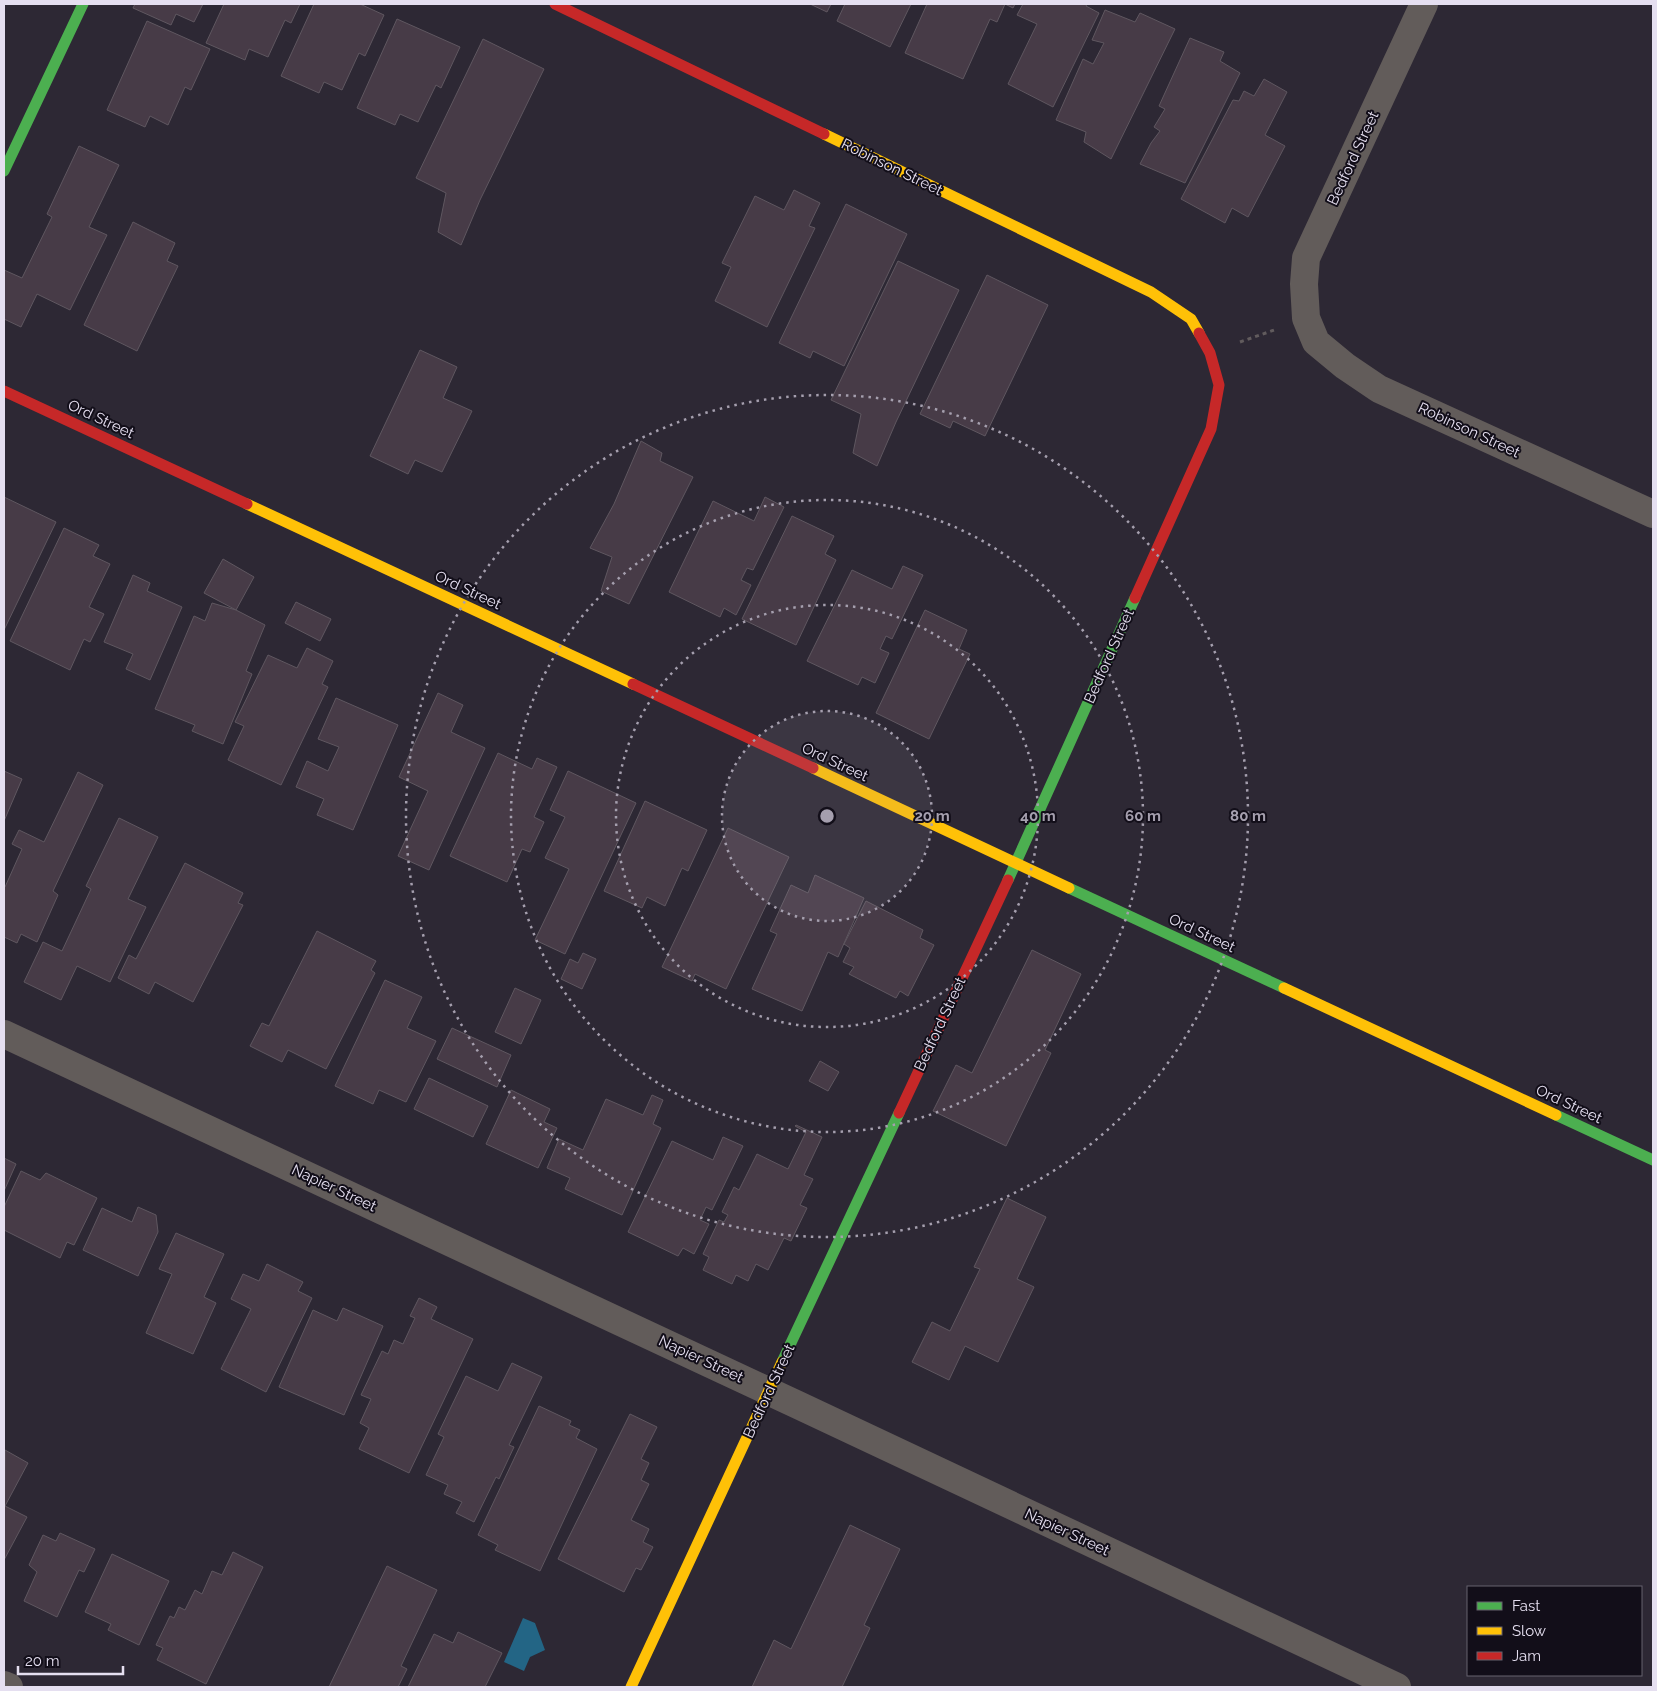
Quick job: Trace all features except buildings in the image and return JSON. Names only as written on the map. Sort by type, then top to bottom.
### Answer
[{"type":"street","points":[[4,171],[83,4]]},
{"type":"street","name":"Robinson Street","points":[[555,4],[1151,292],[1191,319],[1210,353]]},
{"type":"street","name":"Bedford Street","points":[[1306,318],[1304,284],[1306,258],[1424,4]]},
{"type":"street","name":"Robinson Street","points":[[1306,318],[1316,342],[1345,366],[1379,389],[1653,514]]},
{"type":"street","name":"Bedford Street","points":[[631,1687],[1016,862],[1211,429],[1218,385],[1210,353]]},
{"type":"street","name":"Ord Street","points":[[4,391],[1653,1160]]},
{"type":"street","name":"Napier Street","points":[[4,1034],[1397,1687]]},
{"type":"street","points":[[4,1685],[9,1687]]},
{"type":"path","points":[[1210,353],[1306,318]]},
{"type":"water","points":[[523,1618],[535,1623],[545,1650],[530,1657],[524,1671],[504,1662]]},
{"type":"traffic: fast","points":[[4,171],[83,4]]},
{"type":"traffic: fast","points":[[1008,880],[1135,598]]},
{"type":"traffic: fast","points":[[1069,888],[1284,988]]},
{"type":"traffic: fast","points":[[782,1362],[899,1113]]},
{"type":"traffic: fast","points":[[1556,1115],[1653,1160]]},
{"type":"traffic: slow","points":[[824,134],[1151,292],[1191,319],[1199,333]]},
{"type":"traffic: slow","points":[[247,504],[633,684]]},
{"type":"traffic: slow","points":[[813,768],[1069,888]]},
{"type":"traffic: slow","points":[[1284,988],[1556,1115]]},
{"type":"traffic: slow","points":[[631,1687],[782,1362]]},
{"type":"traffic: jam","points":[[555,4],[824,134]]},
{"type":"traffic: jam","points":[[1135,598],[1211,429],[1219,385],[1210,353],[1199,333]]},
{"type":"traffic: jam","points":[[4,391],[247,504]]},
{"type":"traffic: jam","points":[[633,684],[813,768]]},
{"type":"traffic: jam","points":[[899,1113],[1008,880]]}]
